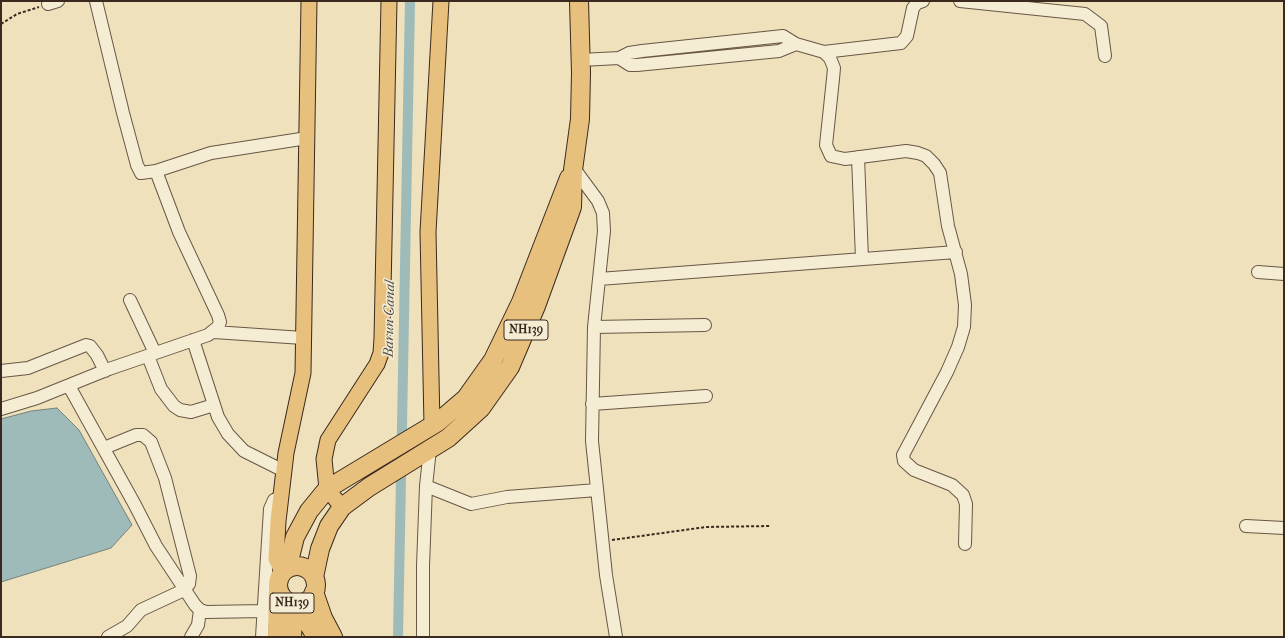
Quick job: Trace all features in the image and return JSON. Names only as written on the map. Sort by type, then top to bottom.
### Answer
[{"type":"highway","name":"NH139","points":[[282,576],[283,597],[296,604],[307,600],[314,585],[320,549],[329,526],[342,507],[388,474],[448,438],[481,408],[510,367],[536,306],[572,207],[573,169],[580,119],[581,60],[579,1]]},
{"type":"highway","name":"NH139","points":[[277,637],[282,576],[295,537],[309,511],[327,489],[426,429],[466,398],[494,360],[521,302],[573,169]]},
{"type":"highway","name":"NH139","points":[[282,576],[292,567],[302,567],[307,569],[314,585]]},
{"type":"highway","points":[[314,585],[323,618],[333,637]]},
{"type":"highway","name":"NH139","points":[[292,637],[296,604]]},
{"type":"highway","points":[[296,604],[316,637]]},
{"type":"main road","points":[[282,576],[276,559],[276,547],[286,453],[303,373],[307,138],[306,56],[308,1]]},
{"type":"main road","points":[[342,507],[327,489],[324,459],[328,440],[376,364],[380,353],[382,338],[389,1]]},
{"type":"main road","points":[[426,429],[428,232],[441,1]]},
{"type":"street","points":[[96,1],[137,165],[141,173],[156,171],[211,153],[307,138]]},
{"type":"street","points":[[581,60],[619,58],[642,51],[783,36],[796,44],[824,52],[901,42],[907,36],[913,8],[917,3],[923,1]]},
{"type":"street","points":[[960,1],[1085,14],[1101,26],[1105,56]]},
{"type":"street","points":[[824,52],[830,58],[834,68],[826,145],[831,156],[837,158],[858,157],[906,151],[926,156],[934,164],[940,174],[948,226],[961,274],[965,305],[962,337],[947,372],[904,456],[904,461],[909,467],[952,485],[963,495],[966,504],[965,544]]},
{"type":"street","points":[[858,157],[862,259]]},
{"type":"street","points":[[573,169],[598,201],[603,213],[604,231],[594,327],[592,441],[602,542],[616,637]]},
{"type":"street","points":[[156,171],[184,242],[218,316],[220,322],[214,332]]},
{"type":"street","points":[[599,279],[956,252]]},
{"type":"street","points":[[1258,272],[1284,274]]},
{"type":"street","points":[[130,300],[151,354],[160,389],[174,406],[180,410],[191,412],[214,405]]},
{"type":"street","points":[[594,327],[705,325]]},
{"type":"street","points":[[1,409],[214,332],[303,338]]},
{"type":"street","points":[[193,340],[214,405],[222,424],[236,443],[244,450],[284,471]]},
{"type":"street","points":[[1,371],[28,368],[86,345],[90,346],[97,355],[105,371]]},
{"type":"street","points":[[68,386],[104,448],[156,546],[184,590],[200,610],[217,612],[263,611]]},
{"type":"street","points":[[592,404],[706,396]]},
{"type":"street","points":[[104,448],[126,438],[143,435],[147,437],[154,449],[165,478],[188,565],[190,580],[184,590],[142,610],[126,626],[108,637]]},
{"type":"street","points":[[425,452],[425,635]]},
{"type":"street","points":[[426,486],[471,504],[507,497],[597,490]]},
{"type":"street","points":[[262,637],[270,510],[274,500],[282,497]]},
{"type":"street","points":[[1246,526],[1284,528]]},
{"type":"street","points":[[191,637],[198,625],[200,610]]},
{"type":"path","points":[[1,24],[17,14],[53,2]]},
{"type":"path","points":[[602,542],[706,527],[770,526]]},
{"type":"water","points":[[57,408],[79,430],[132,525],[111,548],[1,582],[1,419],[31,411]]},
{"type":"waterway","name":"Barun Canal","points":[[398,637],[410,1]]}]
